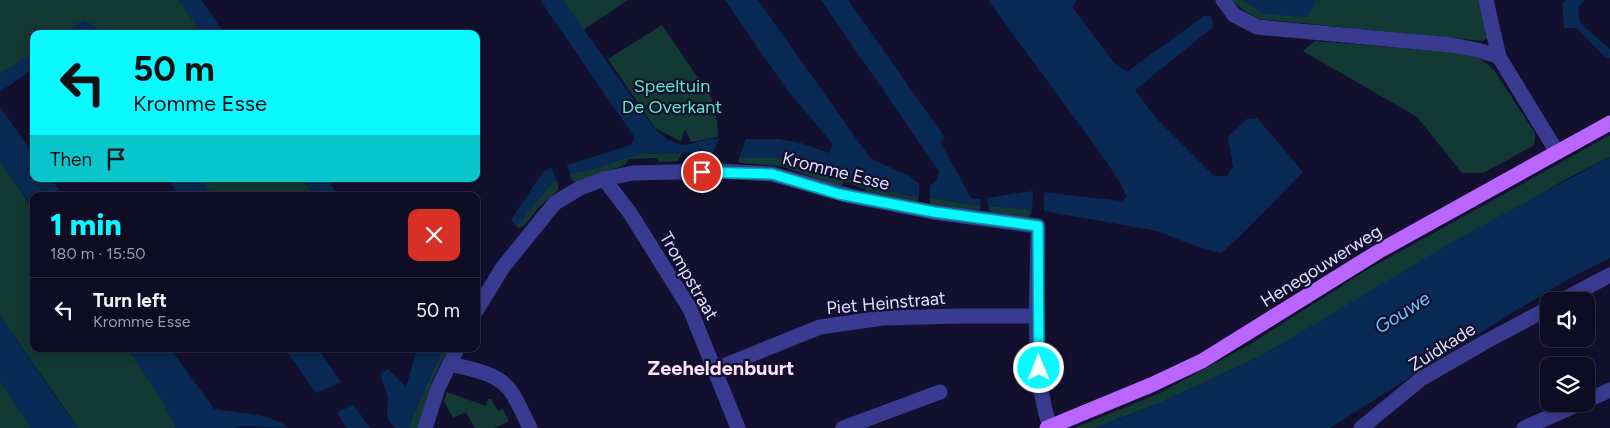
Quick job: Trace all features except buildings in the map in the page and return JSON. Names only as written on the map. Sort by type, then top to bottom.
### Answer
[{"type":"main road","name":"Henegouwerweg","points":[[1048,427],[1151,385],[1202,361],[1250,333],[1381,250],[1610,123]]},
{"type":"street","points":[[1223,0],[1234,15],[1257,27],[1451,45],[1478,50],[1498,57]]},
{"type":"street","points":[[1486,0],[1498,57],[1557,152]]},
{"type":"street","name":"Kromme Esse","points":[[480,304],[503,267],[555,202],[580,188],[604,179],[634,173],[718,171],[772,174],[839,194],[934,212],[1038,226],[1037,316]]},
{"type":"street","name":"Trompstraat","points":[[604,179],[630,213],[690,309],[716,369],[738,428]]},
{"type":"street","points":[[1578,292],[1610,275]]},
{"type":"street","name":"Zuidkade","points":[[1361,428],[1421,379],[1540,313]]},
{"type":"street","points":[[1037,316],[1039,373],[1048,427]]},
{"type":"street","name":"Piet Heinstraat","points":[[716,369],[820,327],[883,318],[1037,316]]},
{"type":"street","points":[[426,428],[438,388],[456,352]]},
{"type":"street","points":[[450,364],[494,377],[504,384],[512,392],[530,428]]},
{"type":"street","points":[[1595,397],[1610,390]]},
{"type":"street","points":[[843,428],[940,392]]},
{"type":"street","points":[[1524,428],[1561,412]]},
{"type":"green space","points":[[0,0],[179,0],[199,30],[98,30],[95,26],[78,30],[30,30],[30,56],[0,75]]},
{"type":"green space","points":[[563,0],[628,0],[583,30]]},
{"type":"green space","points":[[1232,0],[1244,0],[1264,14],[1316,3],[1314,0],[1480,0],[1489,37],[1483,41],[1259,19],[1243,10]]},
{"type":"green space","name":"Speeltuin De Overkant","points":[[662,25],[711,97],[717,121],[718,137],[691,142],[685,129],[681,141],[655,128],[608,59]]},
{"type":"green space","points":[[1315,41],[1461,53],[1476,57],[1496,73],[1535,133],[1533,146],[1483,173],[1462,173],[1417,117],[1303,51]]},
{"type":"green space","points":[[1610,135],[1610,157],[1570,177],[1261,356],[1162,402],[1096,428],[1074,428],[1158,394],[1252,343],[1365,271]]},
{"type":"green space","points":[[683,152],[678,161],[660,162],[656,158],[629,159],[625,165],[574,182],[569,174],[589,170],[642,153],[668,154]]},
{"type":"green space","points":[[738,158],[780,158],[837,179],[855,180],[900,194],[919,197],[917,202],[865,194],[866,189],[853,185],[853,183],[843,182],[842,187],[780,166],[739,163]]},
{"type":"green space","points":[[0,161],[30,205],[30,352],[130,352],[163,401],[176,428],[78,428],[0,315]]},
{"type":"green space","points":[[558,179],[558,190],[538,208],[525,225],[519,228],[516,226],[554,181]]},
{"type":"green space","points":[[203,182],[304,182],[311,192],[210,192]]},
{"type":"green space","points":[[930,198],[981,206],[979,211],[930,205]]},
{"type":"green space","points":[[988,206],[1032,211],[1028,218],[991,213]]},
{"type":"green space","points":[[442,352],[446,352],[432,381],[418,428],[409,428]]},
{"type":"green space","points":[[0,381],[31,428],[0,428]]},
{"type":"green space","points":[[447,392],[486,406],[488,399],[491,399],[498,411],[503,409],[509,421],[495,428],[475,428],[466,412],[453,418],[444,401]]},
{"type":"water","points":[[179,0],[201,0],[222,30],[199,30]]},
{"type":"water","points":[[540,0],[563,0],[653,127],[668,140],[681,145],[708,139],[778,139],[801,143],[829,153],[833,144],[787,90],[725,0],[758,0],[870,158],[909,176],[919,184],[919,197],[900,194],[855,180],[837,179],[780,158],[738,158],[683,152],[668,154],[642,153],[589,170],[569,174],[554,181],[516,226],[511,220],[543,172],[552,167],[567,165],[631,145],[635,138]]},
{"type":"water","points":[[821,0],[848,0],[945,138],[940,142],[970,196],[972,199],[980,199],[981,206],[930,198],[930,186],[937,180],[939,171]]},
{"type":"water","points":[[988,0],[1077,0],[1072,7],[1115,64],[1127,72],[1204,16],[1210,16],[1213,27],[1135,90],[1156,118],[1214,176],[1227,176],[1233,167],[1228,137],[1247,119],[1257,118],[1303,172],[1221,253],[1201,248],[1157,231],[1044,211],[988,206],[987,198],[1033,191],[1122,201],[1127,197],[1118,179],[1098,150]]},
{"type":"water","points":[[1244,0],[1314,0],[1316,3],[1306,17],[1264,14]]},
{"type":"water","points":[[1565,0],[1585,0],[1578,7],[1580,23],[1610,49],[1610,58],[1606,58],[1576,28],[1564,28],[1562,3]]},
{"type":"water","points":[[83,20],[95,26],[98,30],[68,30]]},
{"type":"water","points":[[30,55],[30,71],[0,92],[0,74]]},
{"type":"water","points":[[0,107],[30,149],[30,182],[53,182],[60,192],[30,192],[30,204],[0,161]]},
{"type":"water","name":"Gouwe","points":[[1610,157],[1610,258],[1547,292],[1540,292],[1540,296],[1330,428],[1096,428],[1162,402],[1261,356],[1459,238]]},
{"type":"water","points":[[170,182],[203,182],[210,192],[177,192]]},
{"type":"water","points":[[304,182],[329,182],[336,192],[311,192]]},
{"type":"water","points":[[0,315],[78,428],[31,428],[0,381]]},
{"type":"water","points":[[130,352],[173,352],[214,409],[264,417],[282,423],[287,428],[246,426],[234,428],[176,428],[163,401]]},
{"type":"water","points":[[287,352],[320,352],[341,382],[316,393]]},
{"type":"water","points":[[416,352],[442,352],[409,428],[395,428],[387,418],[388,397],[380,374],[388,369],[406,387]]},
{"type":"water","points":[[353,404],[370,428],[347,428],[337,413],[341,409],[343,410]]},
{"type":"pier","points":[[720,137],[746,138],[738,161],[710,158]]},
{"type":"pier","points":[[566,163],[571,176],[557,182],[551,165]]},
{"type":"pier","points":[[1033,191],[1044,191],[1044,211],[1032,211]]},
{"type":"district","name":"Zeeheldenbuurt","points":[[721,368]]},
{"type":"route","points":[[702,172],[772,174],[839,194],[934,212],[1038,226],[1037,316],[1039,368]]}]
